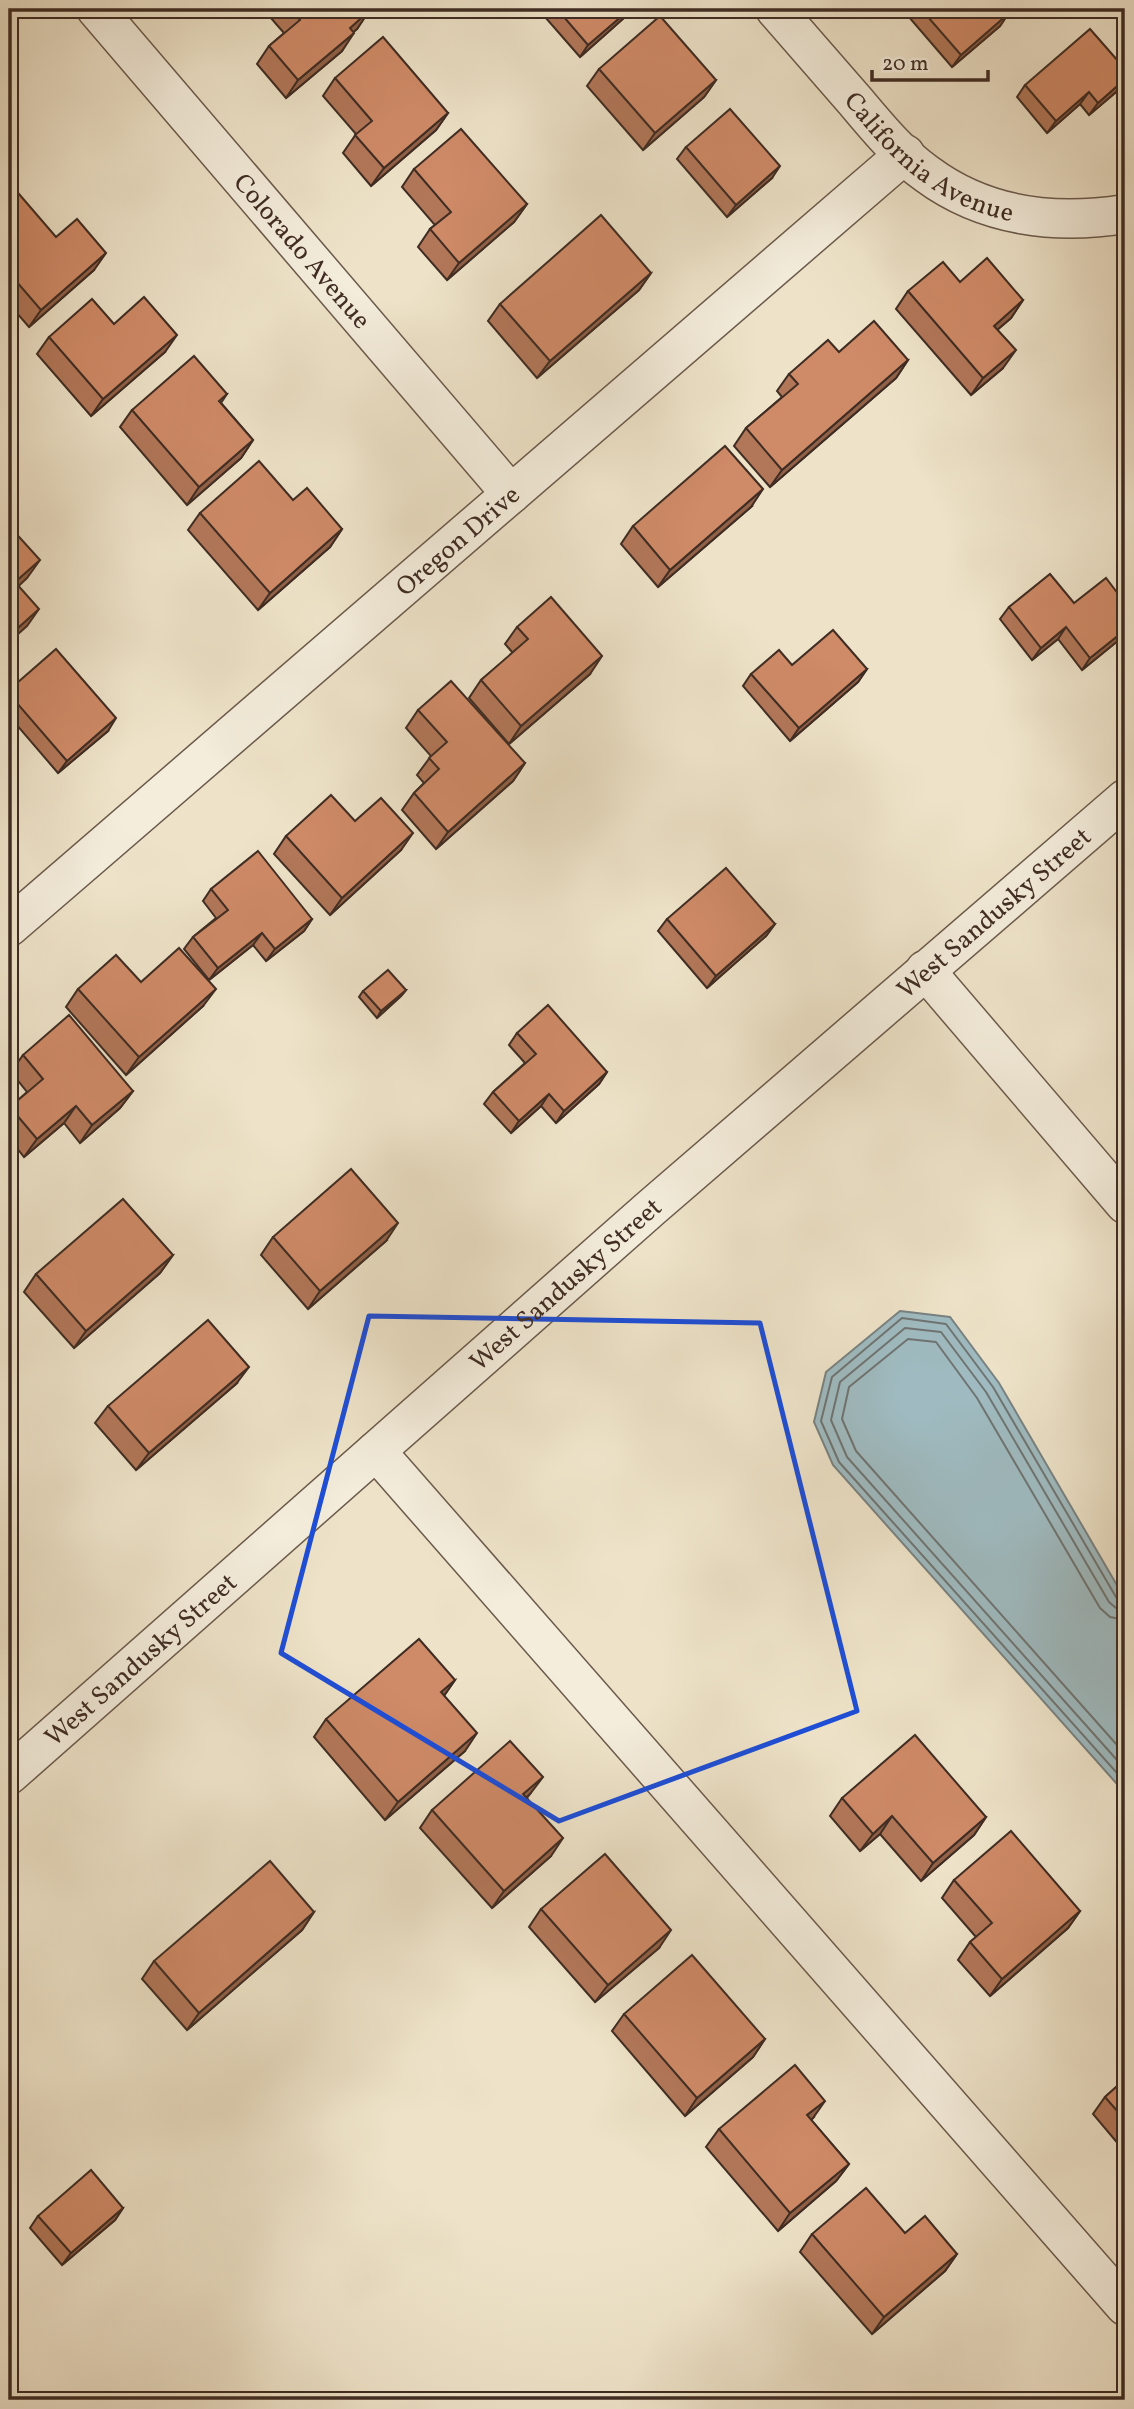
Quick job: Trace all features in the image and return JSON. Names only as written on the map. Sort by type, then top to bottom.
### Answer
[{"type":"street","name":"Colorado Avenue","points":[[96,9],[511,494]]},
{"type":"street","name":"California Avenue","points":[[775,9],[883,134],[925,173],[958,193],[976,202],[1031,218],[1090,220],[1125,214]]},
{"type":"street","name":"Oregon Drive","points":[[14,913],[511,494],[905,154]]},
{"type":"street","name":"West Sandusky Street","points":[[9,1775],[651,1208],[1125,799]]},
{"type":"street","points":[[925,971],[1125,1204]]},
{"type":"street","points":[[376,1451],[1125,2306]]},
{"type":"highlighted area","points":[[369,1316],[760,1323],[857,1711],[559,1821],[281,1653]]},
{"type":"water","points":[[900,1311],[950,1317],[999,1383],[1125,1599],[1125,1793],[833,1465],[814,1422],[826,1372]]},
{"type":"building","points":[[290,9],[369,11],[350,28],[354,33],[298,80],[269,46],[300,20]]},
{"type":"building","points":[[557,9],[630,9],[588,45]]},
{"type":"building","points":[[921,9],[1004,9],[1008,14],[961,55]]},
{"type":"building","points":[[660,16],[716,80],[655,133],[599,69]]},
{"type":"building","points":[[1090,29],[1125,69],[1125,79],[1098,103],[1089,92],[1056,121],[1025,85]]},
{"type":"building","points":[[383,37],[448,113],[384,168],[355,135],[372,121],[335,78]]},
{"type":"building","points":[[730,109],[780,166],[736,205],[686,147]]},
{"type":"building","points":[[461,129],[527,204],[459,263],[430,229],[451,212],[414,169]]},
{"type":"building","points":[[19,194],[56,237],[77,219],[106,253],[41,310],[9,273],[9,203]]},
{"type":"building","points":[[601,215],[651,273],[550,361],[500,304]]},
{"type":"building","points":[[987,258],[1023,300],[994,326],[1016,350],[983,378],[908,291],[943,262],[960,282]]},
{"type":"building","points":[[144,297],[177,335],[103,399],[49,337],[92,299],[114,324]]},
{"type":"building","points":[[874,321],[908,360],[782,470],[746,428],[798,384],[789,374],[828,340],[839,352]]},
{"type":"building","points":[[194,356],[227,394],[219,401],[253,440],[199,487],[132,410]]},
{"type":"building","points":[[725,446],[763,489],[670,570],[633,526]]},
{"type":"building","points":[[259,461],[293,500],[307,488],[342,529],[270,593],[200,513]]},
{"type":"building","points":[[11,528],[40,560],[15,582],[39,609],[9,636],[9,529]]},
{"type":"building","points":[[1050,574],[1074,603],[1106,578],[1125,603],[1125,630],[1090,658],[1066,627],[1041,648],[1009,607]]},
{"type":"building","points":[[551,597],[602,656],[521,726],[481,680],[528,639],[517,627]]},
{"type":"building","points":[[833,630],[867,669],[799,728],[751,674],[779,650],[792,665]]},
{"type":"building","points":[[56,649],[116,718],[67,761],[9,694],[9,690]]},
{"type":"building","points":[[451,681],[525,763],[448,832],[414,793],[439,769],[429,758],[447,742],[418,710]]},
{"type":"building","points":[[331,795],[355,821],[381,798],[413,833],[342,898],[286,836]]},
{"type":"building","points":[[258,851],[312,919],[275,949],[262,933],[218,968],[193,937],[228,910],[211,889]]},
{"type":"building","points":[[726,868],[775,924],[716,976],[667,919]]},
{"type":"building","points":[[179,948],[216,989],[139,1057],[78,989],[116,955],[141,982]]},
{"type":"building","points":[[388,970],[406,990],[381,1011],[363,991]]},
{"type":"building","points":[[548,1005],[607,1072],[564,1111],[549,1094],[519,1121],[493,1092],[536,1054],[517,1033]]},
{"type":"building","points":[[69,1015],[133,1091],[92,1125],[76,1106],[37,1139],[10,1107],[43,1079],[23,1055]]},
{"type":"building","points":[[9,1139],[17,1149],[9,1156]]},
{"type":"building","points":[[351,1169],[398,1223],[320,1291],[273,1237]]},
{"type":"building","points":[[123,1199],[173,1255],[86,1331],[36,1274]]},
{"type":"building","points":[[208,1320],[249,1367],[149,1453],[108,1406]]},
{"type":"building","points":[[419,1639],[455,1680],[441,1692],[477,1733],[398,1802],[326,1719]]},
{"type":"building","points":[[915,1735],[986,1817],[933,1863],[892,1816],[873,1834],[842,1798]]},
{"type":"building","points":[[510,1741],[543,1777],[523,1794],[563,1838],[504,1891],[432,1810]]},
{"type":"building","points":[[1011,1831],[1080,1911],[1002,1979],[970,1942],[992,1923],[954,1880]]},
{"type":"building","points":[[605,1854],[671,1930],[608,1985],[541,1909]]},
{"type":"building","points":[[270,1861],[314,1912],[199,2013],[154,1961]]},
{"type":"building","points":[[692,1955],[765,2039],[697,2098],[624,2014]]},
{"type":"building","points":[[795,2065],[825,2101],[807,2115],[849,2164],[790,2213],[719,2129]]},
{"type":"building","points":[[1125,2079],[1125,2120],[1105,2097]]},
{"type":"building","points":[[91,2170],[123,2208],[71,2253],[38,2216]]},
{"type":"building","points":[[866,2188],[905,2233],[925,2216],[957,2254],[884,2317],[812,2234]]}]
